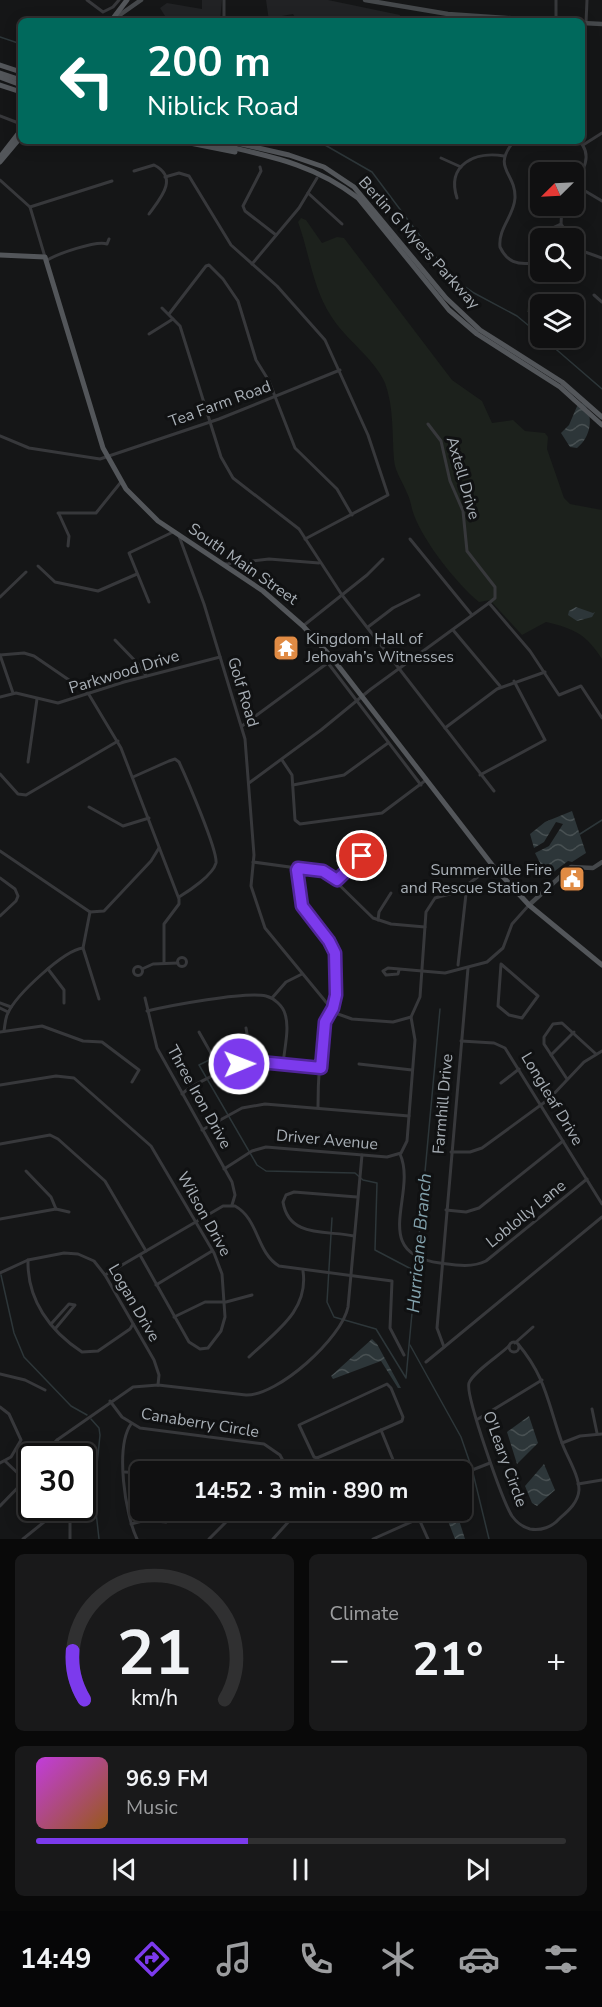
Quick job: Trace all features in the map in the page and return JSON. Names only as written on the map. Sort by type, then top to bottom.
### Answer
[{"type":"main road","points":[[113,18],[127,0]]},
{"type":"main road","points":[[115,18],[141,0]]},
{"type":"main road","points":[[365,0],[448,14],[493,18]]},
{"type":"main road","points":[[585,23],[602,24]]},
{"type":"main road","points":[[0,64],[18,71]]},
{"type":"main road","points":[[0,75],[18,81]]},
{"type":"main road","points":[[0,85],[18,91]]},
{"type":"main road","points":[[0,157],[18,134]]},
{"type":"main road","points":[[0,162],[18,141]]},
{"type":"main road","points":[[196,144],[271,158]]},
{"type":"main road","name":"Berlin G Myers Parkway","points":[[216,144],[321,173],[360,196],[449,310],[477,334],[560,387],[602,425]]},
{"type":"main road","name":"Berlin G Myers Parkway","points":[[244,144],[324,167],[360,196],[446,298],[472,322],[562,381],[602,417]]},
{"type":"main road","points":[[0,255],[46,259]]},
{"type":"main road","name":"South Main Street","points":[[46,259],[106,457],[121,482],[152,516],[275,600],[303,626],[362,697],[493,866],[529,905],[602,966]]},
{"type":"main road","points":[[529,905],[571,867],[593,868],[602,862]]},
{"type":"street","points":[[87,0],[93,6],[106,11],[119,0]]},
{"type":"street","points":[[224,0],[224,18]]},
{"type":"street","points":[[554,18],[556,0]]},
{"type":"street","points":[[585,18],[587,0]]},
{"type":"street","points":[[0,116],[18,123]]},
{"type":"street","points":[[585,144],[602,134]]},
{"type":"street","points":[[512,144],[504,156],[505,172],[515,195],[514,209],[499,238],[500,247],[510,260],[516,263],[530,263]]},
{"type":"street","points":[[583,145],[587,159],[584,165]]},
{"type":"street","points":[[457,198],[455,184],[461,167],[481,154],[504,156]]},
{"type":"street","points":[[441,158],[461,167]]},
{"type":"street","points":[[134,171],[154,165],[160,168],[165,177],[165,194],[149,214]]},
{"type":"street","points":[[260,167],[260,174],[243,206],[276,236]]},
{"type":"street","points":[[165,177],[179,173],[189,176],[231,245],[277,286],[325,340],[368,435],[388,495],[305,539]]},
{"type":"street","points":[[252,264],[276,236],[317,178]]},
{"type":"street","points":[[0,180],[30,207],[46,259],[98,243],[107,244],[109,239]]},
{"type":"street","points":[[30,207],[112,181]]},
{"type":"street","points":[[584,191],[602,201]]},
{"type":"street","points":[[308,193],[342,224]]},
{"type":"street","points":[[561,216],[561,224],[564,228]]},
{"type":"street","points":[[552,228],[561,224]]},
{"type":"street","points":[[584,251],[602,258]]},
{"type":"street","points":[[169,314],[204,267],[209,265],[223,279],[238,302],[256,360],[275,397],[295,447],[337,489],[352,515]]},
{"type":"street","points":[[594,295],[602,302]]},
{"type":"street","points":[[162,308],[180,326],[221,456],[233,478],[260,501],[294,523],[342,594],[494,791]]},
{"type":"street","points":[[149,334],[172,319]]},
{"type":"street","name":"Tea Farm Road","points":[[0,436],[28,448],[96,460],[211,422],[340,370]]},
{"type":"street","name":"Axtell Drive","points":[[428,424],[441,441],[453,489],[463,511],[467,551],[495,587],[495,598],[489,603]]},
{"type":"street","points":[[68,546],[69,536],[58,513],[96,513],[121,482]]},
{"type":"street","points":[[149,602],[129,558],[129,552],[176,533]]},
{"type":"street","name":"Golf Road","points":[[176,533],[242,726],[248,754],[253,862],[252,890],[262,922],[332,1011]]},
{"type":"street","points":[[410,539],[472,615]]},
{"type":"street","points":[[223,564],[269,559],[319,563]]},
{"type":"street","points":[[303,626],[383,559]]},
{"type":"street","points":[[38,566],[55,582],[93,591],[104,591],[138,576]]},
{"type":"street","points":[[0,597],[26,572]]},
{"type":"street","points":[[368,627],[393,608],[419,595]]},
{"type":"street","points":[[249,783],[489,603],[494,606],[545,672],[559,695],[577,686],[583,688],[602,718]]},
{"type":"street","points":[[453,630],[501,687]]},
{"type":"street","points":[[115,640],[142,668],[146,676]]},
{"type":"street","points":[[0,697],[13,693],[0,654],[24,653],[34,656],[88,693],[118,741],[179,899]]},
{"type":"street","name":"Parkwood Drive","points":[[13,693],[58,703],[146,676],[220,657]]},
{"type":"street","points":[[242,726],[331,661],[356,702],[421,785]]},
{"type":"street","points":[[445,728],[501,687],[545,672]]},
{"type":"street","points":[[480,775],[545,740],[514,681]]},
{"type":"street","points":[[28,762],[37,699]]},
{"type":"street","points":[[0,774],[18,794],[26,795],[118,741]]},
{"type":"street","points":[[293,785],[346,773],[388,743]]},
{"type":"street","points":[[133,777],[175,759],[179,762],[216,861],[212,870],[179,899],[164,924],[164,963]]},
{"type":"street","points":[[282,760],[290,770],[296,820],[300,824],[382,813],[426,780]]},
{"type":"street","points":[[89,807],[123,826],[149,818]]},
{"type":"street","points":[[0,851],[90,912],[104,911],[151,861],[160,847]]},
{"type":"street","points":[[337,880],[357,861]]},
{"type":"street","points":[[253,862],[323,871],[337,880],[363,911],[378,920],[391,924],[425,927]]},
{"type":"street","points":[[332,1011],[352,1019],[393,1022],[411,1017],[419,1004],[427,909],[432,900],[454,893],[493,866]]},
{"type":"street","points":[[298,868],[302,906],[329,941],[335,953],[336,995],[332,1011],[325,1022],[318,1107]]},
{"type":"street","points":[[0,878],[15,888],[18,896],[16,901],[0,916]]},
{"type":"street","points":[[458,964],[467,885]]},
{"type":"street","points":[[378,920],[379,912],[391,893]]},
{"type":"street","points":[[399,970],[393,976],[386,975],[383,971],[388,968],[445,974],[495,957],[504,946],[512,924],[529,905]]},
{"type":"street","points":[[90,912],[83,948],[99,999]]},
{"type":"street","points":[[83,948],[68,953],[48,969],[11,1007],[2,1032],[42,1026],[83,1041],[106,1043],[139,1070],[132,1082]]},
{"type":"street","points":[[495,957],[538,996],[522,1018],[509,1015],[498,1006],[501,964]]},
{"type":"street","points":[[142,969],[153,964],[178,963]]},
{"type":"street","name":"Farmhill Drive","points":[[444,1347],[437,1328],[468,968]]},
{"type":"street","points":[[48,969],[61,985],[64,1003]]},
{"type":"street","points":[[272,998],[286,982],[302,974]]},
{"type":"street","points":[[147,1011],[241,997],[263,995],[272,998],[282,1008],[286,1018],[283,1065]]},
{"type":"street","name":"Three Iron Drive","points":[[145,998],[157,1048],[235,1192],[232,1205]]},
{"type":"street","points":[[0,1003],[11,1007]]},
{"type":"street","points":[[0,1008],[8,1012]]},
{"type":"street","name":"Driver Avenue","points":[[224,1169],[252,1151],[266,1147],[387,1157],[400,1154],[406,1145],[409,1116],[415,1040],[411,1017]]},
{"type":"street","points":[[567,1079],[543,1039],[553,1024],[560,1022],[574,1032],[596,1054]]},
{"type":"street","points":[[246,1028],[251,1055],[249,1062]]},
{"type":"street","points":[[199,1032],[221,1071]]},
{"type":"street","points":[[551,1055],[574,1032]]},
{"type":"street","name":"Longleaf Drive","points":[[460,1041],[500,1044],[508,1051],[602,1204]]},
{"type":"street","points":[[451,1152],[470,1152],[480,1149],[541,1105],[567,1079],[602,1051]]},
{"type":"street","points":[[182,1094],[221,1071],[249,1062],[321,1068]]},
{"type":"street","points":[[358,1064],[412,1070]]},
{"type":"street","points":[[501,1083],[519,1069]]},
{"type":"street","name":"Wilson Drive","points":[[0,1085],[61,1076],[77,1080],[151,1146],[196,1222],[222,1274],[226,1302],[221,1331],[211,1346],[203,1350],[191,1345],[140,1255]]},
{"type":"street","points":[[202,1130],[232,1112],[249,1106],[274,1104],[409,1116]]},
{"type":"street","points":[[0,1144],[50,1135],[58,1139],[105,1181],[146,1251]]},
{"type":"street","points":[[446,1210],[466,1212],[478,1208],[564,1141]]},
{"type":"street","name":"Loblolly Lane","points":[[400,1154],[403,1164],[399,1222],[402,1240],[409,1251],[418,1258],[442,1263],[472,1265],[486,1261],[587,1179]]},
{"type":"street","points":[[54,1443],[110,1401],[133,1387],[158,1385],[250,1395],[274,1388],[338,1331],[347,1311],[362,1155]]},
{"type":"street","points":[[26,1171],[51,1197],[56,1209]]},
{"type":"street","points":[[354,1236],[302,1229],[294,1223],[283,1202],[291,1192],[357,1197]]},
{"type":"street","points":[[105,1275],[223,1206],[232,1205],[240,1209],[249,1219],[270,1260],[284,1268],[392,1281],[390,1328],[404,1355]]},
{"type":"street","points":[[0,1219],[56,1209],[69,1212]]},
{"type":"street","points":[[426,1362],[602,1217]]},
{"type":"street","points":[[156,1285],[212,1251]]},
{"type":"street","name":"Logan Drive","points":[[0,1273],[28,1260],[78,1254],[94,1261],[105,1275],[157,1366],[158,1385]]},
{"type":"street","points":[[28,1260],[35,1302],[55,1329],[77,1349],[87,1354],[105,1346],[133,1324]]},
{"type":"street","points":[[249,1357],[295,1312],[302,1296],[303,1271]]},
{"type":"street","points":[[174,1317],[205,1302],[226,1302],[252,1295]]},
{"type":"street","points":[[51,1324],[69,1304],[75,1305],[55,1329]]},
{"type":"street","points":[[516,1344],[533,1327]]},
{"type":"street","points":[[509,1346],[512,1352],[518,1350],[516,1344]]},
{"type":"street","points":[[516,1344],[542,1380],[562,1443],[579,1484],[602,1480]]},
{"type":"street","name":"O'Leary Circle","points":[[516,1344],[509,1346],[469,1383],[468,1392],[490,1463],[510,1513],[518,1523],[530,1528],[546,1528],[556,1523],[576,1500],[579,1484]]},
{"type":"street","name":"O'Leary Circle","points":[[499,1356],[512,1352]]},
{"type":"street","points":[[0,1374],[25,1380],[45,1390]]},
{"type":"street","points":[[478,1419],[542,1380]]},
{"type":"street","points":[[387,1384],[404,1417],[381,1430],[317,1458],[299,1425],[387,1384]]},
{"type":"street","name":"Canaberry Circle","points":[[110,1401],[118,1414],[131,1424],[147,1429],[264,1444],[280,1455],[283,1461]]},
{"type":"street","points":[[0,1407],[9,1414],[21,1440],[13,1455],[0,1463]]},
{"type":"street","points":[[592,1409],[597,1433]]},
{"type":"street","name":"Canaberry Circle","points":[[131,1424],[124,1440],[125,1472],[131,1524],[137,1539]]},
{"type":"street","points":[[381,1430],[394,1461]]},
{"type":"street","points":[[562,1443],[597,1433],[602,1434]]},
{"type":"street","points":[[5,1461],[18,1472]]},
{"type":"street","points":[[472,1470],[490,1463]]},
{"type":"street","points":[[125,1472],[130,1472]]},
{"type":"street","points":[[0,1506],[18,1489]]},
{"type":"street","points":[[23,1539],[45,1521]]},
{"type":"street","points":[[70,1521],[70,1539]]},
{"type":"street","points":[[131,1524],[146,1521],[166,1522]]},
{"type":"street","points":[[209,1539],[227,1521]]},
{"type":"street","points":[[273,1539],[289,1521]]},
{"type":"street","points":[[373,1539],[415,1521]]},
{"type":"street","points":[[420,1521],[428,1539]]},
{"type":"shaded area","points":[[202,0],[222,0],[220,18],[163,18],[165,16],[160,8],[167,3],[202,9]]},
{"type":"shaded area","points":[[266,0],[328,0],[400,15],[400,18],[295,18],[293,14],[282,16],[282,18],[269,18]]},
{"type":"green space","points":[[301,218],[306,220],[322,243],[337,237],[344,238],[452,380],[482,401],[492,423],[513,420],[525,431],[545,433],[548,437],[547,449],[564,498],[570,504],[602,510],[602,659],[591,644],[579,634],[546,622],[522,635],[490,600],[479,602],[470,594],[433,549],[419,526],[396,469],[391,411],[385,383],[374,366],[337,324],[325,305],[298,222]]},
{"type":"green space","points":[[530,300],[530,314],[527,311]]},
{"type":"water","points":[[584,403],[590,420],[588,433],[577,448],[570,447],[561,433],[569,425],[578,404]]},
{"type":"water","points":[[576,607],[595,612],[592,617],[577,621],[568,615],[569,611]]},
{"type":"water","points":[[572,811],[586,853],[572,862],[568,861],[547,877],[535,853],[549,846],[563,824],[556,822],[544,842],[534,848],[530,834],[545,822]]},
{"type":"water","points":[[372,1339],[401,1388],[398,1388],[381,1361],[333,1379],[331,1376]]},
{"type":"water","points":[[529,1416],[538,1443],[517,1464],[507,1432]]},
{"type":"water","points":[[544,1464],[555,1490],[537,1506],[532,1503],[525,1486]]},
{"type":"water","points":[[448,1521],[459,1521],[465,1539],[455,1539]]},
{"type":"waterway","points":[[0,37],[18,43]]},
{"type":"waterway","points":[[323,144],[372,172],[450,276],[474,293],[517,316],[530,327]]},
{"type":"waterway","points":[[555,348],[602,389]]},
{"type":"waterway","points":[[580,834],[602,820]]},
{"type":"waterway","name":"Hurricane Branch","points":[[332,1218],[327,1302],[334,1317],[376,1329],[406,1378],[440,1009]]},
{"type":"waterway","points":[[250,1040],[199,1065],[257,1165],[266,1171],[355,1173],[363,1180],[377,1183],[375,1250],[415,1271]]},
{"type":"waterway","points":[[1,1275],[14,1333],[24,1357],[71,1406],[87,1415]]},
{"type":"waterway","name":"Hurricane Branch","points":[[410,1345],[461,1437],[469,1461]]},
{"type":"waterway","points":[[91,1419],[99,1428],[100,1435],[94,1494],[99,1539]]},
{"type":"waterway","name":"Hurricane Branch","points":[[473,1473],[489,1539]]},
{"type":"place","name":"Kingdom Hall of Jehovah’s Witnesses","points":[[286,648]]},
{"type":"place","name":"Summerville Fire and Rescue Station 2","points":[[572,879]]},
{"type":"route","points":[[239,1064],[260,1062],[321,1068],[325,1022],[332,1011],[336,995],[335,953],[329,941],[302,906],[298,891],[297,870],[298,868],[320,870],[337,880],[339,875],[362,856]]}]
